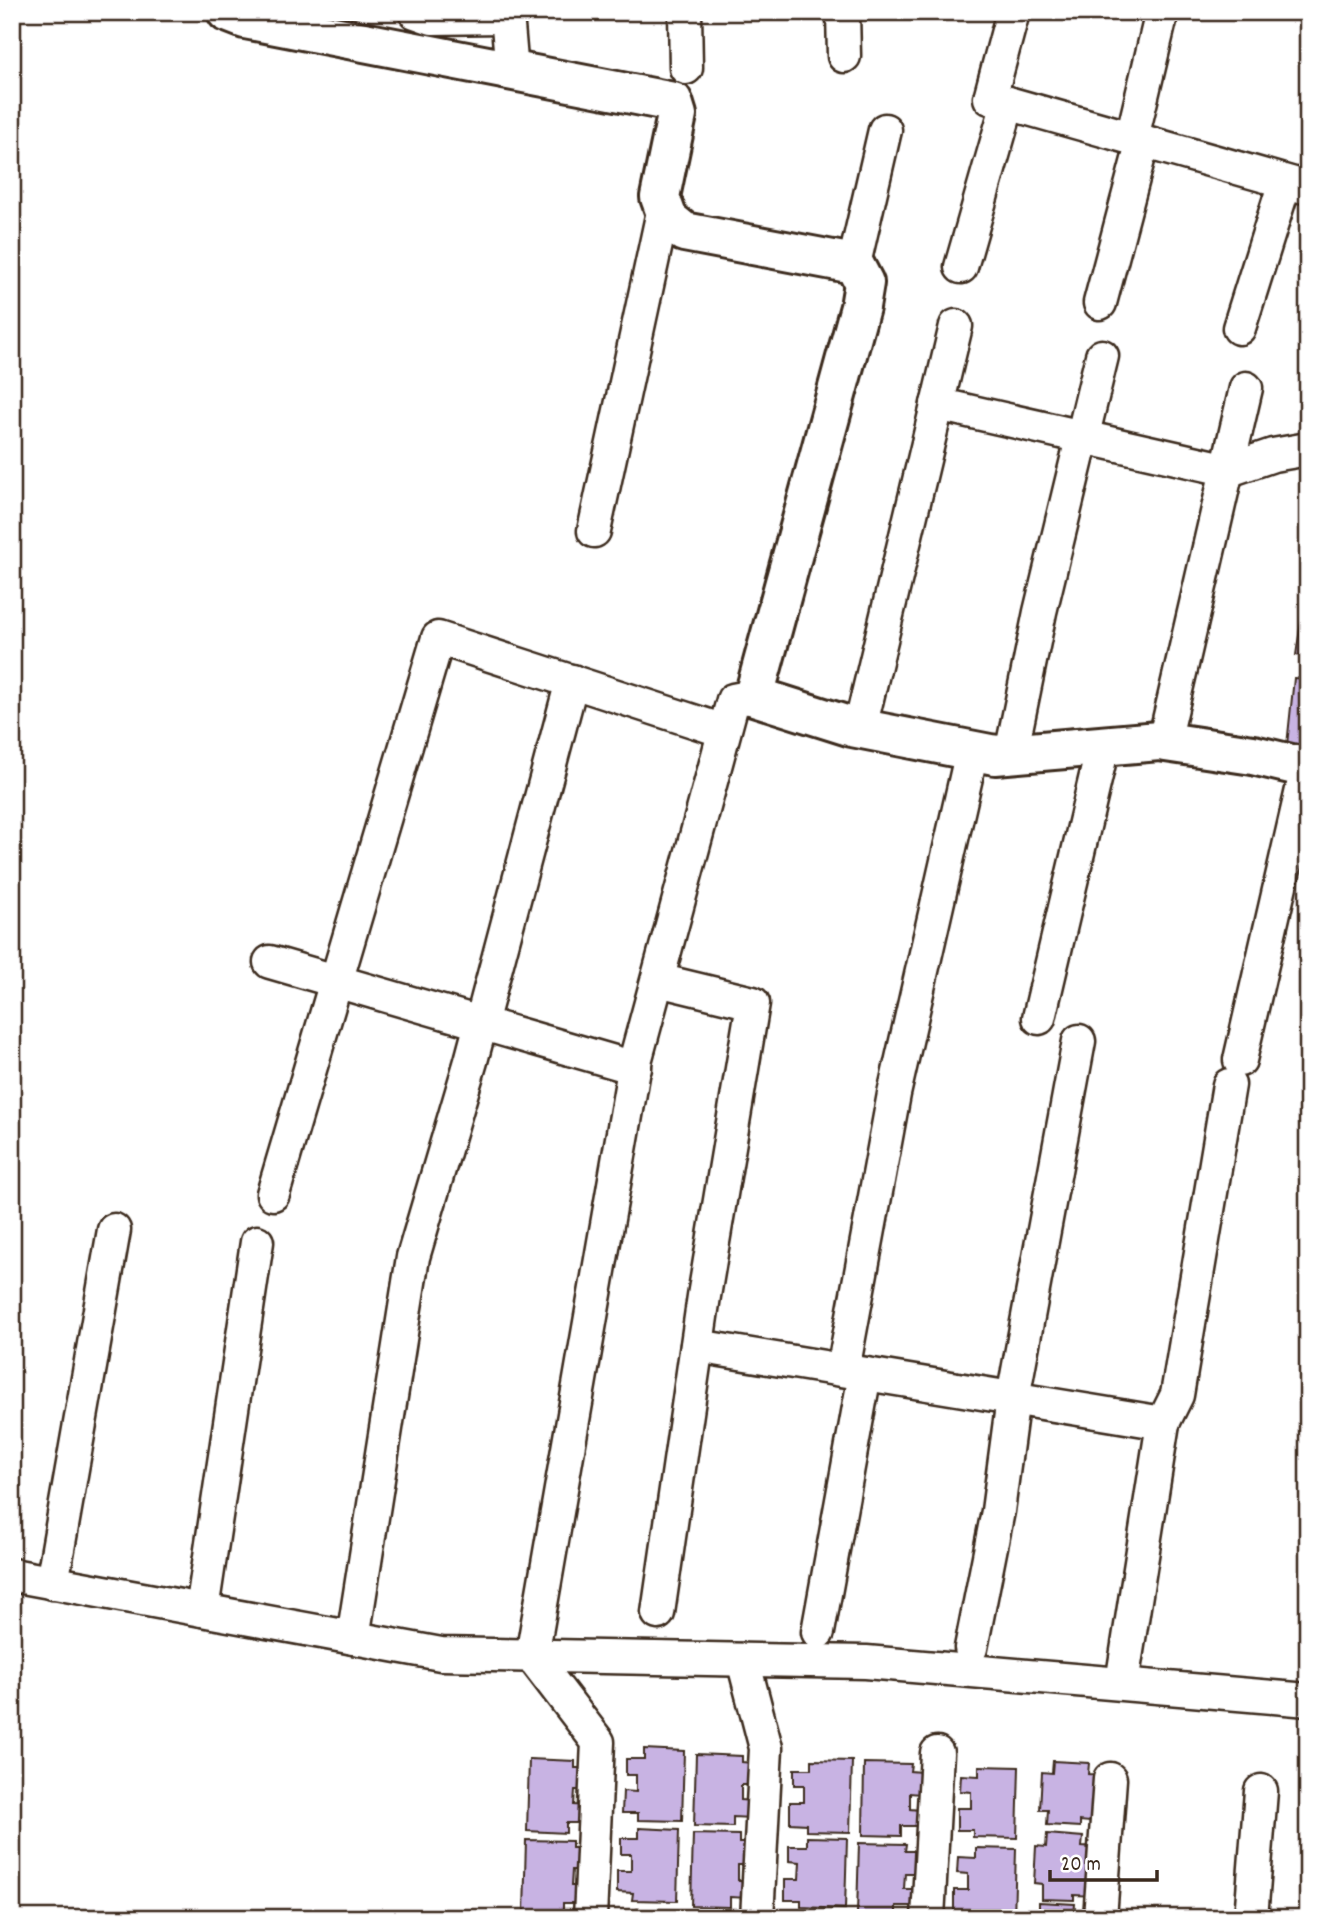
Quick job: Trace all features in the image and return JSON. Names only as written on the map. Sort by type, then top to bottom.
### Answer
[{"type":"street","points":[[227,12],[245,19],[350,41],[673,103],[677,115],[660,197],[668,219],[684,232],[854,264]]},
{"type":"street","points":[[415,12],[432,18],[502,17],[509,13],[512,72]]},
{"type":"street","points":[[685,12],[686,68]]},
{"type":"street","points":[[843,12],[844,56]]},
{"type":"street","points":[[1013,12],[990,98],[1296,185],[1239,328]]},
{"type":"street","points":[[1100,303],[1137,139],[1161,12]]},
{"type":"street","points":[[961,267],[1008,103]]},
{"type":"street","points":[[754,696],[860,307],[864,283],[854,264],[885,130]]},
{"type":"street","points":[[594,531],[664,207]]},
{"type":"street","points":[[860,728],[956,326]]},
{"type":"street","points":[[1011,754],[1040,612],[1102,356]]},
{"type":"street","points":[[1164,742],[1246,388]]},
{"type":"street","points":[[937,404],[1228,470],[1273,455],[1308,449]]},
{"type":"street","points":[[273,1194],[438,638],[724,731]]},
{"type":"street","points":[[353,1637],[413,1257],[481,1024],[572,681]]},
{"type":"street","points":[[590,1918],[598,1742],[532,1656],[635,1068],[733,700],[754,696],[860,728],[972,751],[1011,754],[1164,742],[1253,755],[1308,768],[1234,1073],[1177,1395],[1163,1423],[1122,1684]]},
{"type":"street","points":[[1039,1018],[1103,746]]},
{"type":"street","points":[[818,1632],[894,1094],[972,751]]},
{"type":"street","points":[[270,962],[635,1068]]},
{"type":"street","points":[[657,980],[753,1003],[657,1613]]},
{"type":"street","points":[[971,1648],[998,1511],[1013,1398],[1079,1041]]},
{"type":"street","points":[[52,1583],[114,1230]]},
{"type":"street","points":[[202,1610],[257,1242]]},
{"type":"street","points":[[697,1346],[1163,1423]]},
{"type":"street","points":[[12,1575],[441,1654],[866,1662],[1308,1700]]},
{"type":"street","points":[[743,1660],[766,1748],[757,1918]]},
{"type":"street","points":[[928,1918],[937,1753]]},
{"type":"street","points":[[1100,1918],[1110,1779]]},
{"type":"street","points":[[1251,1918],[1261,1791]]},
{"type":"building","points":[[1308,589],[1308,656],[1296,655]]},
{"type":"building","points":[[1294,678],[1308,679],[1308,747],[1287,745]]},
{"type":"building","points":[[644,1749],[684,1751],[682,1821],[638,1820],[638,1813],[622,1813],[623,1791],[636,1792],[636,1775],[626,1775],[626,1759],[644,1759]]},
{"type":"building","points":[[696,1754],[742,1756],[742,1762],[753,1763],[752,1785],[741,1785],[741,1800],[752,1801],[751,1818],[733,1817],[733,1827],[694,1826]]},
{"type":"building","points":[[529,1759],[575,1761],[575,1768],[586,1768],[585,1790],[575,1790],[574,1805],[585,1806],[584,1823],[566,1823],[566,1833],[527,1831]]},
{"type":"building","points":[[812,1760],[852,1761],[850,1832],[806,1831],[806,1824],[790,1823],[790,1802],[804,1802],[804,1785],[794,1785],[794,1769],[812,1769]]},
{"type":"building","points":[[1053,1761],[1089,1763],[1088,1774],[1102,1775],[1100,1823],[1080,1821],[1080,1827],[1047,1825],[1048,1810],[1040,1810],[1042,1772],[1052,1773]]},
{"type":"building","points":[[864,1763],[911,1764],[910,1771],[921,1772],[920,1794],[910,1793],[910,1809],[920,1810],[919,1826],[901,1826],[901,1836],[863,1835]]},
{"type":"building","points":[[979,1766],[1019,1767],[1017,1838],[973,1837],[973,1830],[957,1830],[957,1808],[971,1808],[971,1792],[960,1791],[961,1775],[979,1776]]},
{"type":"building","points":[[639,1828],[679,1830],[677,1901],[632,1900],[633,1893],[617,1892],[617,1871],[631,1871],[631,1854],[621,1854],[621,1838],[639,1838]]},
{"type":"building","points":[[693,1834],[739,1835],[739,1843],[750,1843],[749,1865],[738,1865],[738,1880],[748,1881],[748,1898],[730,1897],[730,1907],[691,1906]]},
{"type":"building","points":[[1047,1834],[1083,1837],[1082,1847],[1096,1848],[1094,1896],[1074,1895],[1074,1900],[1042,1899],[1042,1884],[1034,1883],[1036,1846],[1046,1847]]},
{"type":"building","points":[[807,1837],[847,1838],[845,1909],[801,1907],[801,1900],[785,1900],[785,1879],[799,1879],[800,1862],[789,1861],[789,1846],[807,1846]]},
{"type":"building","points":[[526,1840],[572,1841],[572,1848],[583,1848],[582,1870],[572,1870],[571,1886],[581,1886],[581,1903],[563,1903],[563,1913],[524,1912]]},
{"type":"building","points":[[859,1843],[906,1844],[905,1851],[916,1851],[916,1873],[905,1873],[904,1889],[914,1889],[914,1906],[896,1906],[896,1916],[857,1914]]},
{"type":"building","points":[[976,1848],[1016,1849],[1014,1918],[970,1918],[970,1912],[954,1912],[954,1890],[968,1890],[968,1874],[957,1873],[958,1857],[976,1858]]},
{"type":"building","points":[[1039,1902],[1075,1904],[1074,1915],[1089,1918],[1029,1918],[1029,1914],[1039,1914]]},
{"type":"building","points":[[637,1909],[676,1910],[676,1918],[636,1918]]},
{"type":"building","points":[[688,1913],[734,1914],[734,1918],[688,1918]]}]
